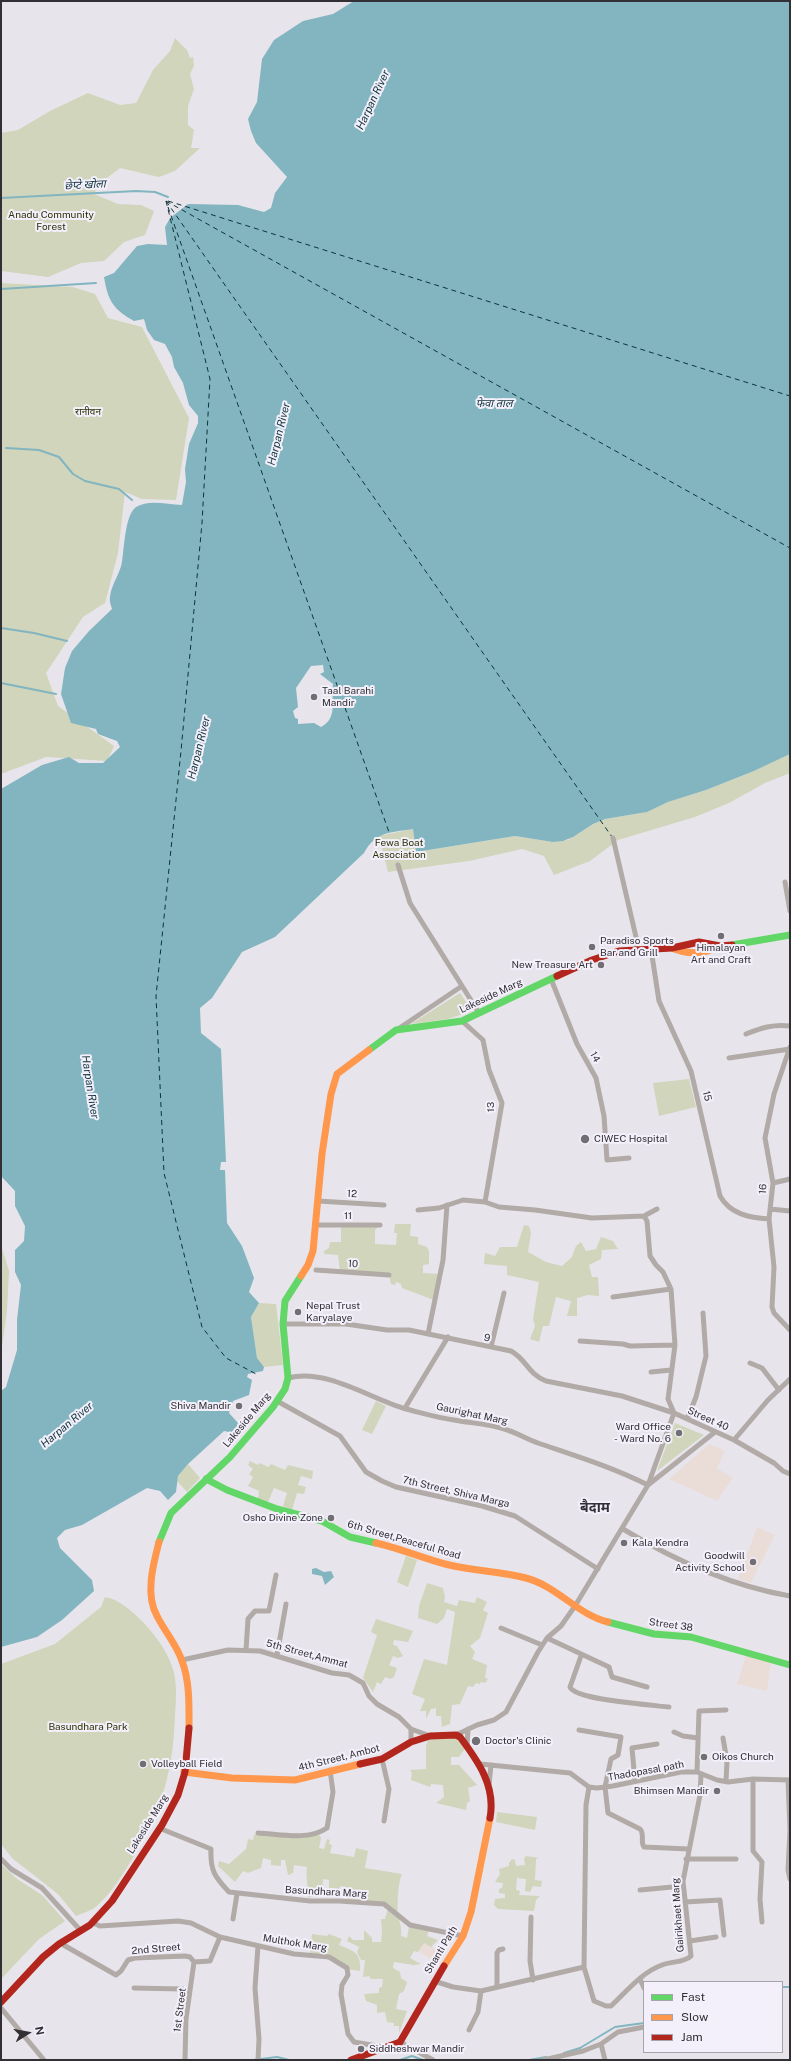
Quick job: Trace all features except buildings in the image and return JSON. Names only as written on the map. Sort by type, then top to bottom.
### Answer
[{"type":"main road","points":[[720,946],[790,935]]},
{"type":"main road","name":"Lakeside Marg","points":[[1,2002],[27,1973],[60,1944],[93,1923],[117,1893],[159,1828],[178,1794],[184,1772],[189,1713],[186,1680],[182,1660],[171,1637],[154,1610],[150,1588],[165,1522],[177,1506],[230,1457],[277,1401],[285,1389],[288,1378],[283,1324],[286,1296],[311,1259],[330,1102],[337,1074],[396,1030],[462,1021],[603,956],[619,951],[672,948],[681,944],[699,942],[720,946]]},
{"type":"main road","name":"Lakeside Marg","points":[[672,948],[681,953],[700,953],[709,952],[720,946]]},
{"type":"main road","name":"6th Street,Peaceful Road","points":[[206,1478],[227,1490],[277,1509],[322,1521],[350,1537],[395,1547],[445,1564],[527,1578],[551,1590],[575,1606]]},
{"type":"main road","name":"Street 38","points":[[575,1606],[595,1619],[654,1634],[691,1636],[790,1665]]},
{"type":"main road","points":[[456,1735],[463,1739],[471,1754],[480,1764]]},
{"type":"main road","name":"4th Street, Ambot","points":[[184,1772],[232,1778],[300,1779],[330,1770],[382,1759],[411,1742],[430,1736],[456,1735]]},
{"type":"main road","name":"Shanti Path","points":[[400,2042],[434,1981],[463,1936],[471,1912],[490,1816],[489,1788],[480,1764]]},
{"type":"main road","points":[[351,2060],[400,2042]]},
{"type":"street","points":[[613,838],[636,938],[636,950]]},
{"type":"street","points":[[398,865],[410,903],[480,1013]]},
{"type":"street","points":[[785,882],[790,911]]},
{"type":"street","name":"15","points":[[651,949],[659,1001],[691,1071],[720,1196],[726,1204],[742,1215],[769,1219]]},
{"type":"street","name":"14","points":[[552,979],[577,1044],[596,1078],[604,1116],[608,1160],[629,1158]]},
{"type":"street","points":[[396,1030],[462,986]]},
{"type":"street","name":"13","points":[[462,1021],[483,1040],[489,1070],[502,1103],[485,1202]]},
{"type":"street","points":[[746,1034],[763,1027],[774,1025],[790,1026]]},
{"type":"street","points":[[729,1058],[790,1048]]},
{"type":"street","name":"16","points":[[790,1048],[774,1094],[766,1127],[766,1150],[773,1183],[769,1219],[774,1267],[772,1307],[774,1313],[790,1330]]},
{"type":"street","points":[[773,1183],[790,1179]]},
{"type":"street","points":[[418,1210],[447,1205],[463,1200],[485,1202],[499,1207],[535,1210],[576,1217],[644,1216],[656,1209]]},
{"type":"street","name":"12","points":[[318,1201],[384,1205]]},
{"type":"street","points":[[428,1334],[443,1260],[447,1205]]},
{"type":"street","points":[[770,1209],[790,1212]]},
{"type":"street","points":[[456,1735],[494,1720],[506,1712],[542,1645],[547,1638],[561,1626],[575,1606],[623,1529],[648,1485],[674,1413],[668,1399],[675,1345],[671,1289],[664,1272],[656,1265],[650,1256],[646,1221],[644,1216]]},
{"type":"street","name":"11","points":[[316,1225],[380,1225]]},
{"type":"street","name":"10","points":[[316,1270],[389,1275]]},
{"type":"street","points":[[613,1297],[671,1289]]},
{"type":"street","points":[[491,1347],[504,1293]]},
{"type":"street","points":[[687,1419],[696,1397],[706,1356],[703,1313]]},
{"type":"street","name":"9","points":[[283,1324],[346,1324],[387,1330],[409,1330],[511,1351],[517,1355],[530,1372],[546,1382],[622,1396],[674,1413]]},
{"type":"street","points":[[405,1408],[448,1337]]},
{"type":"street","points":[[580,1341],[623,1344],[630,1346],[675,1345]]},
{"type":"street","points":[[750,1363],[762,1368],[779,1390]]},
{"type":"street","points":[[651,1372],[671,1370]]},
{"type":"street","name":"Gaurighat Marg","points":[[288,1378],[310,1376],[358,1389],[405,1408],[452,1420],[503,1428],[536,1442],[618,1470],[648,1485]]},
{"type":"street","points":[[734,1440],[790,1379]]},
{"type":"street","name":"7th Street, Shiva Marga","points":[[277,1401],[340,1436],[366,1472],[382,1481],[396,1487],[482,1506],[515,1516],[598,1569]]},
{"type":"street","name":"Street 40","points":[[674,1413],[734,1440],[790,1474]]},
{"type":"street","points":[[648,1485],[715,1432]]},
{"type":"street","points":[[623,1529],[653,1546],[737,1584],[790,1596]]},
{"type":"street","points":[[246,1650],[248,1619],[255,1610],[269,1611],[276,1575]]},
{"type":"street","points":[[277,1655],[286,1604]]},
{"type":"street","points":[[501,1628],[542,1645]]},
{"type":"street","points":[[547,1638],[581,1656],[609,1667],[612,1676],[647,1687]]},
{"type":"street","name":"5th Street,Ammat","points":[[182,1660],[228,1650],[246,1650],[277,1655],[332,1673],[349,1675],[363,1683],[369,1696],[377,1704],[399,1717],[411,1729],[430,1736]]},
{"type":"street","points":[[581,1656],[570,1687],[574,1692],[600,1698],[669,1707]]},
{"type":"street","name":"Gairikhaet Marg","points":[[584,1967],[594,2002],[611,2006],[640,1979],[655,1968],[664,1964],[687,1960],[690,1956],[690,1941],[683,1886],[686,1859],[700,1795],[698,1738],[700,1711],[726,1710]]},
{"type":"street","points":[[411,1729],[411,1742]]},
{"type":"street","points":[[467,1746],[468,1729]]},
{"type":"street","points":[[578,1730],[621,1737],[618,1755],[611,1759],[605,1787],[608,1813],[640,1829],[643,1832],[642,1843],[644,1847],[688,1849]]},
{"type":"street","points":[[674,1732],[683,1736],[698,1738]]},
{"type":"street","points":[[723,1738],[727,1761],[726,1781]]},
{"type":"street","points":[[635,1781],[632,1748],[657,1744]]},
{"type":"street","points":[[382,1759],[389,1790],[384,1821]]},
{"type":"street","points":[[434,1981],[481,1991],[584,1967],[586,1804],[589,1787],[570,1773],[480,1764]]},
{"type":"street","points":[[489,1788],[491,1765]]},
{"type":"street","points":[[258,1833],[308,1835],[319,1834],[327,1828],[333,1792],[330,1770]]},
{"type":"street","name":"Thadopasal path","points":[[589,1787],[605,1787],[681,1772],[699,1773]]},
{"type":"street","points":[[699,1773],[717,1780],[726,1781],[753,1779],[789,1780],[790,1830],[788,1870],[790,1879]]},
{"type":"street","points":[[753,1779],[753,1851],[762,1862],[760,1893],[762,1922]]},
{"type":"street","name":"Basundhara Marg","points":[[159,1828],[211,1849],[214,1874],[229,1892],[310,1901],[384,1904],[410,1925],[463,1936]]},
{"type":"street","points":[[1,1859],[11,1869],[42,1888],[81,1931]]},
{"type":"street","points":[[686,1859],[736,1859]]},
{"type":"street","points":[[640,1890],[683,1886]]},
{"type":"street","points":[[233,1918],[237,1894]]},
{"type":"street","points":[[685,1902],[720,1900],[724,1935]]},
{"type":"street","points":[[531,1917],[530,1960],[533,1980]]},
{"type":"street","name":"Multhok Marg","points":[[93,1923],[100,1926],[111,1926],[178,1921],[191,1923],[220,1937],[294,1954],[329,1957],[346,1968],[348,1975],[342,1985],[341,1994],[348,2034],[354,2042],[383,2047]]},
{"type":"street","points":[[194,1962],[210,1961],[220,1937]]},
{"type":"street","points":[[690,1941],[716,1937]]},
{"type":"street","name":"2nd Street","points":[[60,1944],[116,1974],[121,1972],[128,1960],[135,1958],[185,1956],[194,1962]]},
{"type":"street","points":[[258,1946],[255,1988],[259,2052],[258,2060]]},
{"type":"street","points":[[497,1987],[497,1953],[499,1950],[504,1949]]},
{"type":"street","name":"1st Street","points":[[185,2060],[189,1991],[194,1973],[194,1962]]},
{"type":"street","points":[[640,1979],[643,1986]]},
{"type":"street","points":[[134,1988],[182,1989],[189,1991]]},
{"type":"street","points":[[469,2030],[478,2012],[481,1991]]},
{"type":"street","points":[[1,2008],[44,2060]]},
{"type":"street","points":[[543,2060],[582,2051],[601,2044],[618,2032],[643,2027]]},
{"type":"street","points":[[400,2042],[435,2060]]},
{"type":"street","points":[[601,2044],[605,2060]]},
{"type":"shaded area","points":[[709,1444],[725,1451],[717,1468],[733,1478],[717,1501],[669,1479]]},
{"type":"shaded area","name":"Goodwill Activity School","points":[[757,1527],[775,1535],[751,1583],[738,1579]]},
{"type":"shaded area","points":[[746,1655],[771,1661],[767,1691],[737,1684]]},
{"type":"shaded area","points":[[424,1942],[443,1954],[438,1963],[419,1952]]},
{"type":"green space","name":"Anadu Community Forest","points":[[175,38],[187,50],[190,58],[193,57],[194,66],[190,74],[194,89],[188,106],[188,125],[194,130],[191,148],[200,148],[175,171],[159,177],[120,168],[99,184],[94,194],[118,204],[141,205],[154,211],[145,235],[124,242],[104,261],[81,263],[48,277],[1,271],[1,133],[18,130],[50,111],[88,93],[120,105],[136,103],[153,70],[170,51]]},
{"type":"green space","name":"रानीवन","points":[[1,283],[73,287],[95,294],[108,318],[142,327],[189,418],[176,500],[142,499],[125,492],[118,553],[105,603],[83,617],[46,673],[58,706],[114,746],[107,761],[46,757],[1,774]]},
{"type":"green space","name":"Fewa Boat Association","points":[[790,754],[790,773],[765,783],[729,803],[695,817],[618,840],[590,861],[554,875],[544,856],[522,849],[469,861],[388,872],[379,836],[413,829],[417,852],[515,836],[553,842],[568,840],[593,824],[605,819],[647,812],[668,802],[706,790],[754,771]]},
{"type":"green space","points":[[460,993],[472,1011],[448,1019],[411,1024]]},
{"type":"green space","points":[[689,1079],[696,1107],[659,1116],[653,1083]]},
{"type":"green space","points":[[395,1224],[411,1224],[410,1236],[418,1237],[418,1244],[427,1247],[429,1251],[429,1264],[423,1265],[423,1273],[438,1274],[434,1300],[402,1288],[401,1284],[396,1282],[395,1285],[391,1284],[389,1275],[340,1272],[338,1255],[324,1254],[324,1251],[329,1248],[330,1242],[341,1242],[341,1226],[380,1225],[375,1230],[375,1244],[396,1245],[397,1233],[394,1233]]},
{"type":"green space","points":[[524,1225],[529,1226],[531,1233],[528,1252],[546,1262],[562,1266],[572,1257],[576,1246],[581,1242],[586,1251],[596,1249],[601,1237],[613,1241],[618,1249],[602,1250],[601,1259],[589,1265],[592,1277],[598,1277],[599,1296],[588,1295],[577,1298],[577,1316],[567,1316],[571,1301],[556,1297],[549,1326],[543,1326],[539,1342],[530,1339],[535,1326],[533,1319],[539,1282],[507,1275],[507,1266],[484,1264],[485,1253],[495,1256],[500,1247],[517,1247]]},
{"type":"green space","points":[[1,1245],[9,1271],[7,1311],[1,1354]]},
{"type":"green space","points":[[259,1303],[276,1304],[283,1365],[264,1367],[257,1358],[251,1317]]},
{"type":"green space","points":[[376,1401],[386,1406],[372,1434],[362,1430]]},
{"type":"green space","points":[[675,1423],[704,1435],[657,1471]]},
{"type":"green space","points":[[250,1461],[258,1465],[260,1463],[268,1467],[271,1464],[285,1470],[288,1465],[313,1471],[312,1479],[301,1476],[298,1485],[306,1487],[304,1494],[297,1493],[292,1510],[283,1506],[287,1493],[274,1488],[268,1502],[258,1499],[259,1491],[248,1486],[253,1477],[249,1474],[253,1469],[248,1465]]},
{"type":"green space","points":[[188,1464],[200,1478],[187,1492],[177,1481],[178,1476]]},
{"type":"green space","points":[[406,1556],[417,1560],[408,1587],[397,1582]]},
{"type":"green space","points":[[427,1583],[443,1588],[445,1597],[444,1602],[457,1606],[459,1600],[475,1603],[477,1597],[487,1602],[483,1610],[488,1613],[480,1638],[470,1646],[475,1652],[472,1659],[487,1665],[485,1678],[488,1679],[485,1683],[476,1683],[473,1687],[468,1686],[460,1704],[452,1705],[450,1724],[442,1727],[441,1716],[436,1716],[436,1708],[431,1709],[426,1719],[426,1711],[420,1711],[425,1699],[412,1694],[424,1659],[447,1665],[455,1612],[447,1609],[444,1618],[437,1624],[418,1618],[419,1606]]},
{"type":"green space","name":"Basundhara Park","points":[[105,1597],[121,1603],[139,1618],[157,1639],[169,1659],[176,1683],[174,1736],[169,1772],[164,1789],[159,1805],[144,1838],[118,1882],[103,1900],[96,1907],[76,1916],[58,1894],[13,1859],[1,1844],[1,1664],[55,1644],[101,1607]]},
{"type":"green space","points":[[376,1619],[413,1631],[408,1642],[394,1640],[393,1645],[397,1646],[403,1656],[398,1658],[393,1656],[389,1665],[397,1668],[394,1677],[390,1679],[385,1677],[381,1684],[377,1682],[373,1692],[363,1678],[377,1635],[371,1632]]},
{"type":"green space","points":[[456,1735],[467,1746],[459,1757],[451,1757],[451,1765],[459,1765],[477,1785],[468,1788],[470,1801],[467,1803],[466,1810],[436,1803],[444,1797],[443,1785],[431,1784],[430,1787],[411,1780],[412,1773],[410,1770],[426,1769],[426,1746],[430,1736]]},
{"type":"green space","points":[[497,1812],[537,1817],[535,1830],[496,1822]]},
{"type":"green space","points":[[258,1833],[319,1834],[321,1838],[319,1848],[324,1849],[327,1839],[330,1840],[329,1844],[332,1845],[330,1853],[354,1857],[356,1848],[368,1851],[365,1868],[402,1874],[399,1888],[398,1906],[401,1936],[407,1938],[409,1927],[429,1930],[427,1936],[438,1940],[431,1947],[424,1943],[418,1952],[414,1951],[410,1958],[421,1964],[414,1965],[394,1962],[393,1968],[400,1972],[401,1978],[407,1982],[404,1991],[399,1994],[396,2009],[407,2011],[399,2033],[399,2026],[394,2026],[394,2023],[387,2022],[385,2012],[377,2013],[377,2005],[366,2001],[364,1994],[379,1993],[379,1988],[382,1987],[383,1979],[371,1979],[369,1976],[363,1977],[365,1960],[361,1960],[357,1952],[359,1947],[347,1941],[349,1936],[353,1940],[364,1940],[364,1930],[372,1938],[372,1942],[381,1942],[381,1919],[385,1919],[388,1908],[390,1907],[347,1900],[349,1888],[340,1886],[337,1897],[329,1895],[329,1880],[323,1879],[322,1894],[308,1898],[306,1875],[307,1867],[294,1865],[293,1873],[288,1875],[285,1860],[281,1860],[281,1866],[271,1865],[271,1860],[263,1858],[261,1868],[248,1873],[243,1871],[235,1882],[218,1866],[219,1861],[229,1864],[246,1849],[248,1839],[253,1840],[254,1835]]},
{"type":"green space","points":[[526,1856],[539,1858],[536,1859],[535,1880],[542,1881],[541,1887],[533,1886],[530,1892],[525,1891],[526,1879],[517,1878],[516,1890],[520,1891],[519,1895],[540,1896],[536,1900],[534,1911],[498,1909],[494,1905],[495,1899],[505,1898],[505,1894],[499,1893],[499,1889],[502,1888],[503,1883],[495,1882],[500,1874],[499,1869],[509,1866],[512,1859],[515,1860],[516,1866],[525,1865],[524,1859]]},
{"type":"green space","points":[[1,1864],[17,1879],[42,1895],[65,1921],[39,1939],[1,1979]]},
{"type":"green space","points":[[312,1934],[327,1936],[329,1934],[342,1939],[339,1945],[353,1951],[358,1956],[360,1971],[347,1969],[332,1956],[310,1953]]},
{"type":"water","name":"फेवा ताल","points":[[354,1],[790,1],[790,754],[754,771],[706,790],[668,802],[647,812],[605,819],[563,841],[553,842],[515,836],[416,852],[413,829],[384,834],[373,841],[364,853],[275,937],[242,952],[212,998],[200,1008],[201,1033],[221,1049],[226,1162],[221,1162],[220,1170],[225,1170],[227,1223],[242,1246],[254,1278],[249,1292],[259,1303],[251,1317],[257,1358],[264,1367],[263,1371],[248,1374],[247,1377],[252,1380],[249,1395],[233,1401],[229,1413],[238,1423],[234,1433],[224,1431],[188,1464],[178,1476],[176,1492],[168,1500],[160,1491],[147,1488],[82,1525],[65,1530],[57,1538],[60,1548],[92,1580],[94,1591],[62,1620],[37,1637],[1,1647],[1,1391],[6,1387],[17,1350],[17,1320],[21,1285],[15,1272],[15,1250],[24,1241],[25,1226],[15,1206],[15,1191],[1,1176],[1,789],[42,765],[69,757],[79,763],[103,763],[120,747],[117,741],[98,734],[96,729],[71,723],[61,694],[65,668],[72,651],[89,631],[112,609],[110,600],[111,593],[121,566],[127,524],[132,511],[136,507],[147,503],[182,505],[186,482],[185,469],[189,444],[198,423],[198,416],[189,405],[183,383],[174,367],[172,357],[165,344],[154,340],[147,330],[144,319],[134,321],[116,308],[107,292],[104,277],[114,273],[137,246],[148,244],[167,245],[165,227],[170,218],[188,204],[238,205],[264,212],[271,208],[275,193],[287,177],[256,143],[248,119],[257,102],[262,59],[274,40],[303,21],[333,14]],"holes":[[[323,665],[324,672],[320,674],[333,684],[333,708],[330,719],[321,727],[314,723],[298,724],[298,719],[295,718],[293,711],[298,707],[296,688],[311,666]]]},
{"type":"water","points":[[316,1568],[324,1572],[331,1571],[334,1577],[325,1585],[322,1576],[312,1574],[312,1569]]},
{"type":"waterway","name":"छेप्टे खोला","points":[[1,198],[136,191],[155,192],[168,197]]},
{"type":"waterway","points":[[1,289],[96,283]]},
{"type":"waterway","points":[[6,448],[39,450],[59,457],[73,474],[85,481],[119,489],[132,500]]},
{"type":"waterway","points":[[1,628],[34,633],[67,641]]},
{"type":"waterway","points":[[1,683],[56,694]]},
{"type":"waterway","points":[[783,1987],[790,1987]]},
{"type":"waterway","points":[[564,2053],[580,2048],[615,2027],[643,2023]]},
{"type":"waterway","points":[[400,2060],[412,2056],[423,2060]]},
{"type":"waterway","points":[[253,2060],[277,2057],[289,2060]]},
{"type":"waterway","points":[[529,2060],[546,2057]]},
{"type":"waterway","points":[[221,2060],[240,2060]]},
{"type":"ferry route","points":[[166,201],[210,379],[202,523],[156,996],[164,1173],[202,1327],[226,1358],[258,1375]]},
{"type":"ferry route","points":[[166,201],[612,837]]},
{"type":"ferry route","points":[[166,201],[790,548]]},
{"type":"ferry route","points":[[168,201],[790,396]]},
{"type":"ferry route","points":[[168,207],[390,835]]},
{"type":"traffic: fast","points":[[732,945],[790,935]]},
{"type":"traffic: fast","points":[[369,1050],[396,1030],[462,1021],[557,976]]},
{"type":"traffic: fast","points":[[159,1542],[171,1513],[230,1457],[273,1407],[285,1389],[288,1378],[283,1324],[285,1301],[301,1276]]},
{"type":"traffic: fast","points":[[206,1479],[227,1490],[277,1509],[322,1521],[350,1537],[376,1543]]},
{"type":"traffic: fast","points":[[608,1622],[654,1634],[691,1637],[790,1665]]},
{"type":"traffic: slow","points":[[672,948],[684,952],[696,953],[708,951],[720,946]]},
{"type":"traffic: slow","points":[[301,1276],[308,1265],[313,1251],[322,1154],[331,1094],[337,1074],[369,1050]]},
{"type":"traffic: slow","points":[[159,1542],[151,1580],[151,1599],[153,1608],[177,1649],[185,1669],[188,1694],[189,1728]]},
{"type":"traffic: slow","points":[[376,1543],[445,1564],[526,1578],[548,1587],[587,1613],[608,1622]]},
{"type":"traffic: slow","points":[[184,1772],[232,1778],[295,1780],[360,1764]]},
{"type":"traffic: slow","points":[[444,1966],[463,1936],[471,1912],[490,1818]]},
{"type":"traffic: jam","points":[[557,976],[592,960],[619,951],[672,948],[699,942],[720,946],[732,945]]},
{"type":"traffic: jam","points":[[1,2002],[43,1957],[59,1944],[90,1925],[112,1901],[162,1825],[178,1795],[185,1772],[189,1728]]},
{"type":"traffic: jam","points":[[360,1764],[382,1759],[411,1742],[430,1736],[456,1735],[460,1737],[467,1746],[484,1774],[490,1795],[490,1818]]},
{"type":"traffic: jam","points":[[351,2060],[400,2042],[444,1966]]},
{"type":"place","name":"Taal Barahi Mandir","points":[[314,697]]},
{"type":"place","name":"Himalayan Art and Craft","points":[[721,936]]},
{"type":"place","name":"Paradiso Sports Bar and Grill","points":[[592,947]]},
{"type":"place","name":"New Treasure Art","points":[[601,965]]},
{"type":"place","name":"CIWEC Hospital","points":[[585,1139]]},
{"type":"place","name":"Nepal Trust Karyalaye","points":[[298,1312]]},
{"type":"place","name":"Shiva Mandir","points":[[239,1406]]},
{"type":"place","name":"Ward Office - Ward No. 6","points":[[679,1433]]},
{"type":"place","name":"Osho Divine Zone","points":[[331,1518]]},
{"type":"place","name":"Kala Kendra","points":[[624,1543]]},
{"type":"place","name":"Goodwill Activity School","points":[[753,1562]]},
{"type":"place","name":"Doctor's Clinic","points":[[476,1741]]},
{"type":"place","name":"Oikos Church","points":[[704,1757]]},
{"type":"place","name":"Volleyball Field","points":[[143,1764]]},
{"type":"place","name":"Bhimsen Mandir","points":[[717,1791]]},
{"type":"place","name":"Siddheshwar Mandir","points":[[361,2049]]},
{"type":"district","name":"बैदाम","points":[[595,1508]]},
{"type":"water label","name":"Harpan River","points":[[373,100]]},
{"type":"water label","name":"Harpan River","points":[[279,434]]},
{"type":"water label","name":"Harpan River","points":[[199,748]]},
{"type":"water label","name":"Harpan River","points":[[90,1087]]},
{"type":"water label","name":"Harpan River","points":[[67,1425]]}]
